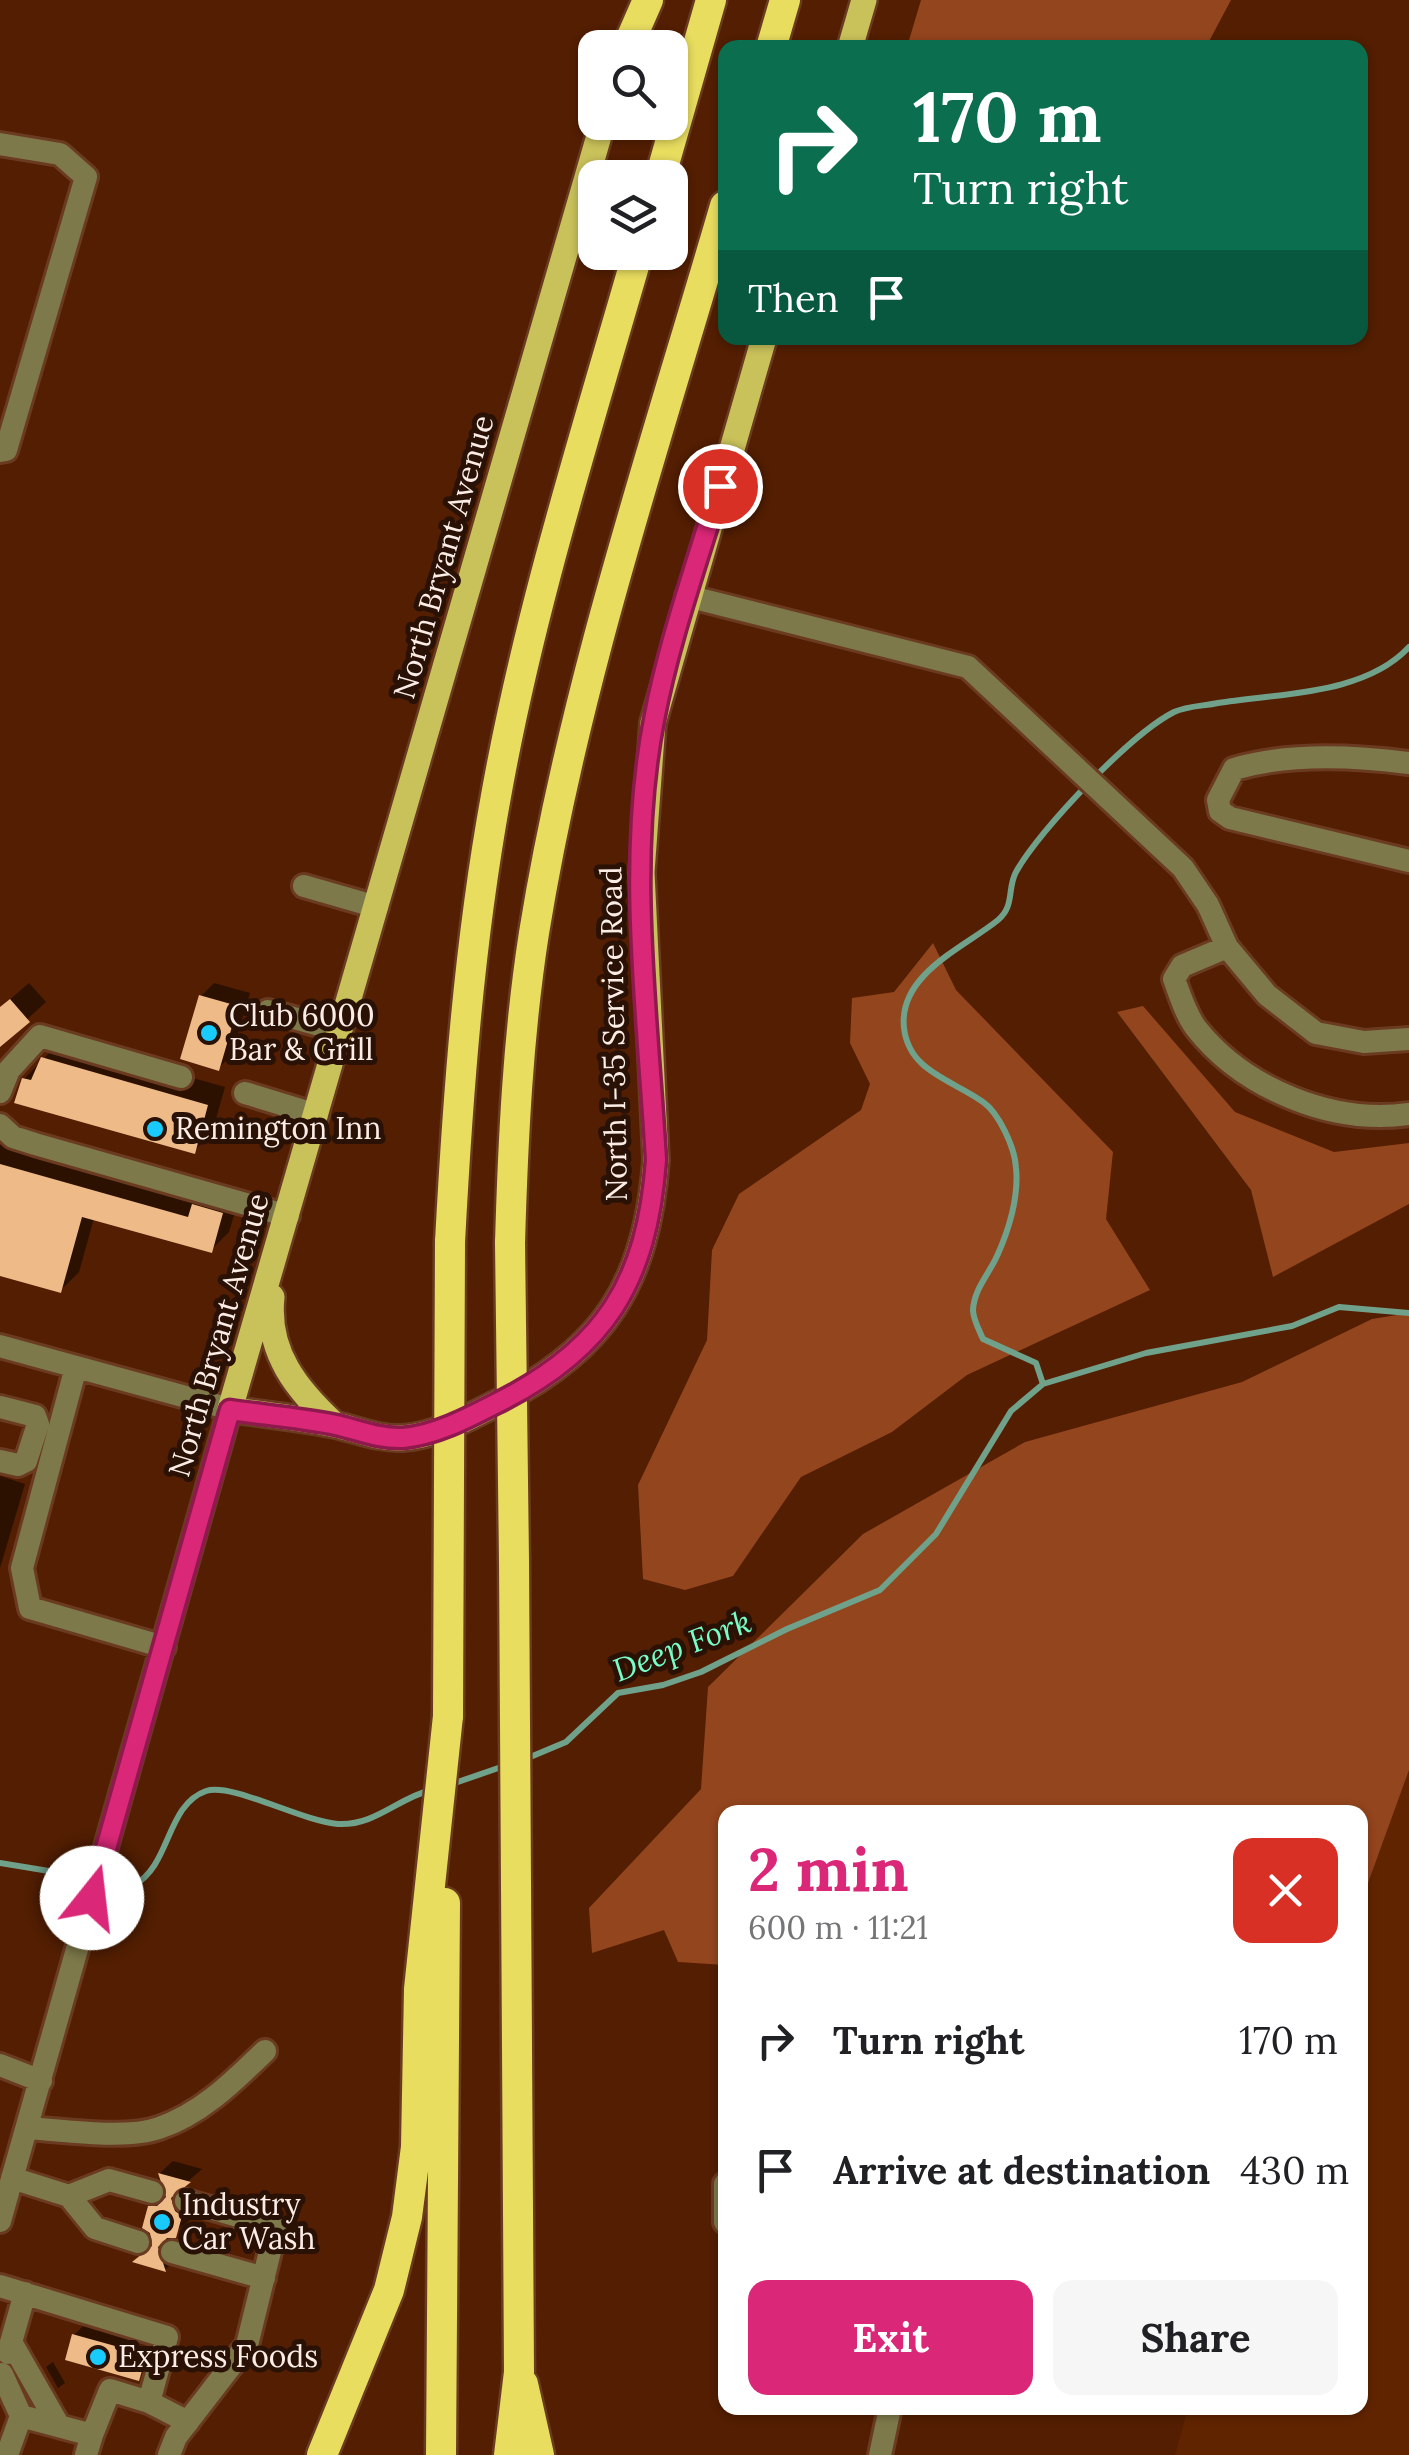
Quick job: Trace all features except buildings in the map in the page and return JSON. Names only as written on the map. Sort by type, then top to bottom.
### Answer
[{"type":"highway","points":[[634,30],[648,0]]},
{"type":"highway","points":[[665,160],[711,0]]},
{"type":"highway","points":[[773,40],[785,0]]},
{"type":"highway","points":[[509,2455],[519,2372],[510,1243],[523,1022],[551,839],[604,623],[718,230]]},
{"type":"highway","points":[[322,2455],[389,2290],[407,2217],[416,2146],[432,1988],[448,1716],[450,1242],[464,1024],[496,795],[545,572],[633,270]]},
{"type":"highway","points":[[432,1988],[441,2455]]},
{"type":"highway","points":[[519,2372],[538,2455]]},
{"type":"main road","points":[[630,30],[638,0]]},
{"type":"main road","points":[[852,40],[864,0]]},
{"type":"main road","name":"North Bryant Avenue","points":[[230,1410],[599,140]]},
{"type":"main road","name":"North I-35 Service Road","points":[[230,1410],[335,1425],[376,1436],[430,1433],[534,1385],[566,1363],[593,1336],[634,1276],[652,1205],[656,1160],[642,872],[644,798],[653,722],[762,345]]},
{"type":"main road","points":[[277,1252],[271,1310],[276,1346],[295,1384],[335,1425]]},
{"type":"street","points":[[0,144],[60,154],[86,177],[6,450],[0,451]]},
{"type":"street","points":[[687,596],[968,667],[1183,868],[1208,905],[1227,947],[1267,995],[1316,1033],[1364,1042],[1409,1039]]},
{"type":"street","points":[[1409,763],[1364,757],[1253,763],[1234,769],[1218,800],[1220,811],[1230,818],[1409,862]]},
{"type":"street","points":[[304,886],[377,907]]},
{"type":"street","points":[[1227,947],[1182,966],[1174,979],[1193,1024],[1205,1038],[1291,1098],[1359,1114],[1409,1114]]},
{"type":"street","points":[[268,1011],[341,1031]]},
{"type":"street","points":[[0,1092],[9,1070],[40,1036],[181,1077]]},
{"type":"street","points":[[245,1093],[317,1115]]},
{"type":"street","points":[[0,1125],[13,1137],[35,1144],[288,1216]]},
{"type":"street","points":[[0,1346],[230,1410]]},
{"type":"street","points":[[76,1367],[22,1568],[30,1608],[164,1648]]},
{"type":"street","points":[[0,1407],[36,1416],[38,1424],[26,1462],[18,1465],[0,1461]]},
{"type":"street","name":"North Bryant Avenue","points":[[0,2221],[230,1410]]},
{"type":"street","points":[[27,2128],[157,2130],[218,2096],[264,2051]]},
{"type":"street","points":[[0,2066],[40,2081]]},
{"type":"street","points":[[12,2178],[69,2196],[96,2228],[138,2242]]},
{"type":"street","points":[[69,2196],[109,2180],[152,2192]]},
{"type":"street","points":[[169,2455],[188,2422],[247,2345],[276,2226],[186,2202]]},
{"type":"street","points":[[172,2252],[264,2278]]},
{"type":"street","points":[[0,2286],[167,2337],[149,2402]]},
{"type":"street","points":[[7,2455],[21,2416],[1,2373],[25,2294]]},
{"type":"street","points":[[11,2342],[60,2426]]},
{"type":"street","points":[[21,2416],[60,2426],[89,2445],[110,2390],[149,2402],[188,2422]]},
{"type":"street","points":[[880,2455],[889,2415]]},
{"type":"shaded area","points":[[921,0],[1231,0],[1210,40],[909,40]]},
{"type":"shaded area","points":[[933,943],[956,990],[1113,1152],[1106,1219],[1150,1290],[967,1375],[892,1432],[801,1477],[733,1576],[685,1590],[643,1579],[638,1485],[707,1340],[712,1250],[739,1194],[861,1110],[870,1084],[850,1043],[852,998],[894,992]]},
{"type":"shaded area","points":[[1143,1006],[1235,1112],[1334,1152],[1409,1143],[1409,1204],[1273,1277],[1251,1190],[1117,1012]]},
{"type":"shaded area","points":[[1409,1313],[1409,1770],[1368,1883],[1368,1805],[718,1805],[718,1965],[678,1962],[664,1930],[592,1953],[589,1908],[701,1789],[708,1687],[863,1534],[1025,1442],[1242,1382],[1372,1319]]},
{"type":"shaded area","points":[[1409,1646],[1409,2455],[1175,2455],[1186,2415],[1368,2415],[1368,1805],[1363,1805]]},
{"type":"waterway","points":[[1043,1384],[1036,1363],[983,1339],[973,1313],[976,1295],[997,1256],[1012,1213],[1017,1179],[1013,1151],[989,1107],[934,1073],[914,1055],[904,1028],[905,1009],[912,992],[936,964],[1003,915],[1016,872],[1045,832],[1111,761],[1156,723],[1184,708],[1346,683],[1391,663],[1409,647]]},
{"type":"waterway","name":"Deep Fork","points":[[523,1760],[566,1742],[618,1693],[663,1685],[701,1672],[787,1629],[880,1590],[936,1534],[1011,1411],[1043,1384],[1146,1353],[1292,1326],[1339,1307],[1409,1313]]},
{"type":"waterway","name":"Deep Fork","points":[[452,1784],[507,1765]]},
{"type":"waterway","name":"Deep Fork","points":[[0,1863],[134,1885],[155,1864],[183,1809],[206,1791],[232,1792],[338,1824],[363,1821],[431,1790]]},
{"type":"place","name":"Club 6000 Bar & Grill","points":[[209,1033]]},
{"type":"place","name":"Remington Inn","points":[[155,1129]]},
{"type":"place","name":"Industry Car Wash","points":[[162,2222]]},
{"type":"place","name":"Express Foods","points":[[98,2357]]},
{"type":"route","points":[[92,1898],[230,1410],[335,1425],[376,1436],[401,1438],[430,1433],[534,1385],[566,1363],[593,1336],[624,1296],[634,1276],[652,1205],[656,1160],[642,872],[644,798],[653,722],[668,658],[720,486]]}]
